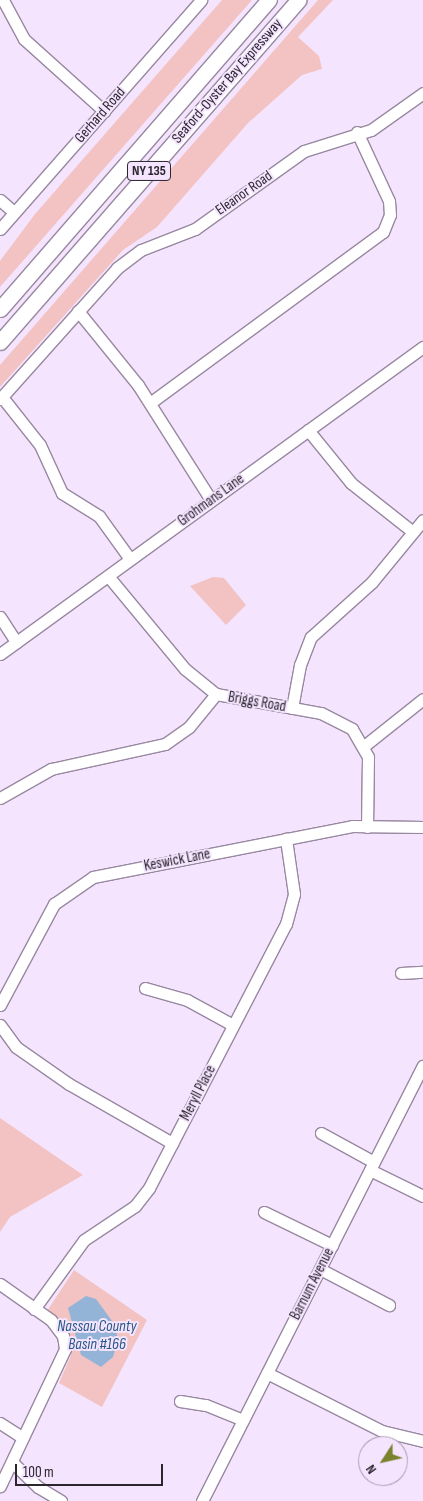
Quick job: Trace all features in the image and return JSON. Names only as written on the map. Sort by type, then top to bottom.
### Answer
[{"type":"highway","name":"Seaford-Oyster Bay Expressway","points":[[0,309],[269,0]]},
{"type":"highway","name":"Seaford-Oyster Bay Expressway","points":[[0,342],[298,0]]},
{"type":"street","points":[[3,0],[24,39],[104,110]]},
{"type":"street","name":"Gerhard Road","points":[[0,229],[201,0]]},
{"type":"street","name":"Eleanor Road","points":[[1,398],[116,268],[141,250],[194,228],[304,151],[386,121],[423,93]]},
{"type":"street","points":[[150,403],[383,232],[390,215],[389,201],[357,132]]},
{"type":"street","points":[[0,200],[14,212]]},
{"type":"street","points":[[78,311],[150,403],[211,500]]},
{"type":"street","name":"Grohmans Lane","points":[[0,654],[423,347]]},
{"type":"street","points":[[1,398],[40,445],[62,493],[98,516],[130,559]]},
{"type":"street","points":[[308,430],[351,483],[413,532]]},
{"type":"street","points":[[292,708],[300,665],[311,637],[372,582],[423,520]]},
{"type":"street","name":"Briggs Road","points":[[108,576],[186,669],[216,694],[337,718],[364,746]]},
{"type":"street","points":[[0,617],[16,642]]},
{"type":"street","points":[[0,798],[51,769],[165,744],[189,727],[216,694]]},
{"type":"street","points":[[367,827],[369,772],[364,746],[423,700]]},
{"type":"street","name":"Keswick Lane","points":[[0,1005],[54,904],[79,882],[116,871],[367,827],[423,827]]},
{"type":"street","name":"Meryll Place","points":[[34,1309],[89,1234],[141,1200],[172,1144],[292,910],[293,881],[286,840]]},
{"type":"street","points":[[401,973],[423,972]]},
{"type":"street","points":[[145,988],[187,1000],[233,1026]]},
{"type":"street","points":[[0,1025],[16,1046],[69,1084],[172,1144]]},
{"type":"street","name":"Barnum Avenue","points":[[202,1501],[423,1066]]},
{"type":"street","points":[[321,1133],[423,1196]]},
{"type":"street","points":[[264,1212],[332,1245]]},
{"type":"street","points":[[320,1269],[389,1305]]},
{"type":"street","points":[[0,1284],[34,1309],[63,1336],[63,1360],[0,1486]]},
{"type":"street","points":[[267,1373],[382,1431],[423,1441]]},
{"type":"street","points":[[180,1401],[242,1420]]},
{"type":"street","points":[[0,1423],[23,1438]]},
{"type":"street","points":[[12,1462],[38,1487],[61,1501]]},
{"type":"shaded area","points":[[222,0],[252,0],[0,287],[0,261],[35,214]]},
{"type":"shaded area","points":[[318,0],[333,0],[298,37],[319,56],[322,69],[302,75],[248,123],[157,227],[123,250],[0,387],[0,365]]},
{"type":"shaded area","points":[[213,577],[224,578],[246,605],[226,625],[190,586]]},
{"type":"shaded area","points":[[0,1118],[83,1175],[10,1217],[0,1232]]},
{"type":"shaded area","points":[[74,1270],[147,1320],[102,1407],[59,1383],[71,1355],[71,1341],[66,1329],[47,1311]]},
{"type":"water","name":"Nassau County Basin #166","points":[[86,1296],[96,1299],[115,1325],[118,1340],[113,1357],[101,1367],[81,1355],[68,1308]]}]
